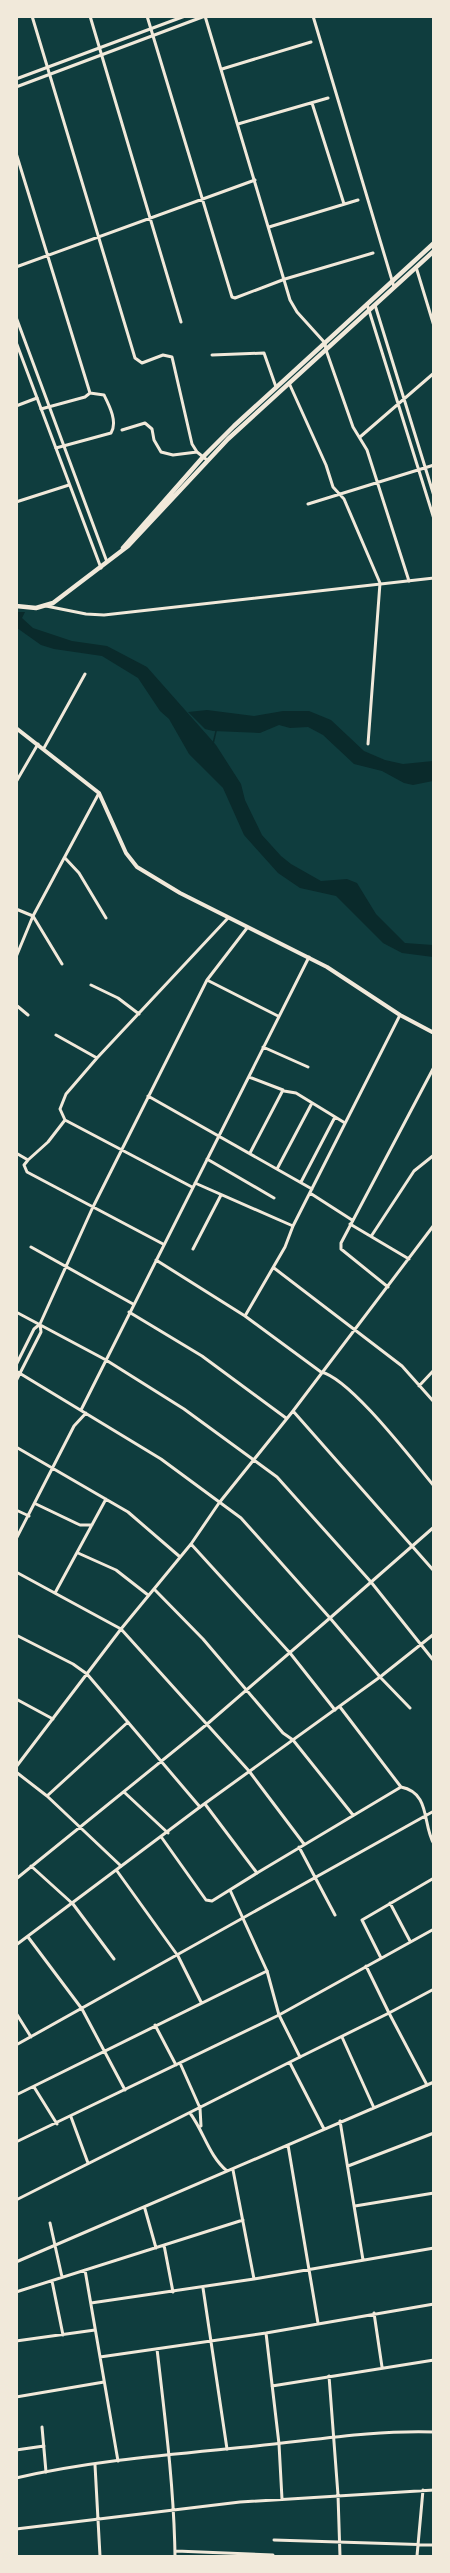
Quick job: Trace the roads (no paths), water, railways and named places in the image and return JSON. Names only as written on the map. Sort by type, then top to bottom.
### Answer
[{"type":"main road","points":[[368,307],[375,305],[434,243]]},
{"type":"main road","points":[[16,606],[46,606],[120,553],[205,458],[368,307],[373,299],[416,267],[434,250]]},
{"type":"main road","points":[[16,728],[99,793],[126,853],[136,867],[180,893],[342,975],[400,1015],[434,1033]]},
{"type":"street","points":[[32,16],[135,358],[141,363],[163,355],[172,357],[192,444],[205,458]]},
{"type":"street","points":[[90,16],[181,322]]},
{"type":"street","points":[[147,16],[229,292],[235,298],[285,279],[373,253]]},
{"type":"street","points":[[16,79],[185,16]]},
{"type":"street","points":[[16,87],[205,16],[293,307],[326,346],[353,427],[367,450],[409,581]]},
{"type":"street","points":[[313,16],[393,284]]},
{"type":"street","points":[[222,69],[311,42]]},
{"type":"street","points":[[238,124],[328,98]]},
{"type":"street","points":[[312,103],[344,204]]},
{"type":"street","points":[[16,153],[90,393]]},
{"type":"street","points":[[16,267],[255,180]]},
{"type":"street","points":[[269,227],[358,200]]},
{"type":"street","points":[[416,267],[434,326]]},
{"type":"street","points":[[373,299],[434,495]]},
{"type":"street","points":[[368,307],[434,519]]},
{"type":"street","points":[[16,317],[107,563]]},
{"type":"street","points":[[16,342],[101,568]]},
{"type":"street","points":[[212,355],[264,353],[277,390]]},
{"type":"street","points":[[360,436],[403,397],[434,373]]},
{"type":"street","points":[[287,381],[326,465],[333,487],[344,499],[380,583],[368,744]]},
{"type":"street","points":[[41,408],[85,398],[90,393],[104,394],[114,424],[111,433],[56,448]]},
{"type":"street","points":[[16,406],[38,398]]},
{"type":"street","points":[[122,430],[139,424],[150,425],[154,440],[161,452],[173,455],[197,452]]},
{"type":"street","points":[[308,504],[434,465]]},
{"type":"street","points":[[16,502],[69,485]]},
{"type":"street","points":[[46,606],[104,615],[434,578]]},
{"type":"street","points":[[44,748],[85,674]]},
{"type":"street","points":[[16,782],[38,744]]},
{"type":"street","points":[[16,957],[33,916],[99,793]]},
{"type":"street","points":[[65,858],[79,873],[106,918]]},
{"type":"street","points":[[16,909],[33,916],[62,964]]},
{"type":"street","points":[[228,917],[97,1058],[63,1099],[60,1114],[65,1120],[121,1151],[193,1185],[293,1226]]},
{"type":"street","points":[[16,1365],[34,1329],[40,1324],[92,1209],[207,980],[248,927]]},
{"type":"street","points":[[81,1410],[309,957]]},
{"type":"street","points":[[207,980],[278,1016]]},
{"type":"street","points":[[91,985],[118,998],[139,1014]]},
{"type":"street","points":[[16,1005],[28,1015]]},
{"type":"street","points":[[245,1316],[274,1268],[400,1015]]},
{"type":"street","points":[[56,1035],[97,1058]]},
{"type":"street","points":[[263,1047],[308,1067]]},
{"type":"street","points":[[388,1287],[341,1249],[341,1243],[434,1067]]},
{"type":"street","points":[[249,1077],[296,1093],[345,1123]]},
{"type":"street","points":[[250,1153],[283,1090]]},
{"type":"street","points":[[148,1096],[219,1134],[301,1183],[351,1222],[409,1259]]},
{"type":"street","points":[[277,1169],[312,1104]]},
{"type":"street","points":[[301,1183],[335,1117]]},
{"type":"street","points":[[65,1120],[48,1142],[24,1165],[27,1172],[92,1209],[163,1244]]},
{"type":"street","points":[[16,1153],[28,1160]]},
{"type":"street","points":[[372,1235],[414,1171],[434,1155]]},
{"type":"street","points":[[207,1160],[274,1198]]},
{"type":"street","points":[[194,1249],[221,1195]]},
{"type":"street","points":[[16,1767],[121,1629],[191,1544],[219,1503],[293,1411],[434,1225]]},
{"type":"street","points":[[429,1231],[434,1234]]},
{"type":"street","points":[[31,1247],[64,1268],[133,1304]]},
{"type":"street","points":[[156,1260],[245,1316],[321,1372],[328,1374],[358,1399],[434,1486]]},
{"type":"street","points":[[274,1268],[402,1366],[434,1402]]},
{"type":"street","points":[[16,1312],[106,1360],[184,1409],[283,1482],[371,1581],[434,1661]]},
{"type":"street","points":[[129,1312],[202,1356],[286,1418]]},
{"type":"street","points":[[16,1381],[18,1372],[41,1332],[40,1324]]},
{"type":"street","points":[[419,1386],[434,1370]]},
{"type":"street","points":[[18,1372],[161,1459],[250,1528],[380,1677],[410,1708]]},
{"type":"street","points":[[293,1411],[434,1571]]},
{"type":"street","points":[[16,1539],[74,1426],[86,1413]]},
{"type":"street","points":[[16,1447],[129,1512],[179,1556]]},
{"type":"street","points":[[55,1593],[106,1499]]},
{"type":"street","points":[[35,1504],[80,1525],[92,1526]]},
{"type":"street","points":[[16,1510],[28,1516]]},
{"type":"street","points":[[16,1879],[206,1725],[434,1527]]},
{"type":"street","points":[[191,1544],[290,1653],[335,1710]]},
{"type":"street","points":[[78,1552],[116,1570],[148,1595]]},
{"type":"street","points":[[16,1572],[121,1629],[249,1771],[304,1844]]},
{"type":"street","points":[[155,1590],[203,1639],[283,1733],[293,1740],[353,1815]]},
{"type":"street","points":[[17,1943],[123,1867],[249,1771],[340,1707],[434,1634]]},
{"type":"street","points":[[16,1635],[74,1664],[87,1674],[200,1807]]},
{"type":"street","points":[[16,1699],[53,1719]]},
{"type":"street","points":[[340,1707],[401,1787],[410,1789],[416,1794],[427,1815],[427,1832],[434,1844]]},
{"type":"street","points":[[47,1796],[128,1722]]},
{"type":"street","points":[[16,1772],[47,1796],[123,1867]]},
{"type":"street","points":[[162,1838],[206,1900],[212,1901],[401,1787]]},
{"type":"street","points":[[124,1792],[168,1833]]},
{"type":"street","points":[[205,1804],[257,1873]]},
{"type":"street","points":[[16,2045],[434,1811]]},
{"type":"street","points":[[299,1847],[335,1915]]},
{"type":"street","points":[[31,1866],[73,1904],[114,1959]]},
{"type":"street","points":[[117,1871],[178,1956],[201,2002]]},
{"type":"street","points":[[381,1958],[362,1920],[434,1878]]},
{"type":"street","points":[[230,1890],[267,1971],[279,2015],[300,2057]]},
{"type":"street","points":[[390,1903],[410,1942]]},
{"type":"street","points":[[16,2142],[279,2015],[434,1929]]},
{"type":"street","points":[[28,1937],[82,2009],[106,2050],[125,2090]]},
{"type":"street","points":[[366,1966],[427,2085]]},
{"type":"street","points":[[16,2095],[267,1971]]},
{"type":"street","points":[[16,2200],[434,1989]]},
{"type":"street","points":[[16,2013],[31,2037]]},
{"type":"street","points":[[155,2025],[200,2108],[201,2127]]},
{"type":"street","points":[[342,2037],[374,2108]]},
{"type":"street","points":[[290,2062],[324,2129]]},
{"type":"street","points":[[16,2262],[434,2082]]},
{"type":"street","points":[[34,2086],[57,2124]]},
{"type":"street","points":[[190,2113],[201,2127],[214,2156],[228,2172]]},
{"type":"street","points":[[71,2117],[88,2164]]},
{"type":"street","points":[[340,2121],[363,2260]]},
{"type":"street","points":[[348,2166],[434,2133]]},
{"type":"street","points":[[288,2145],[318,2323]]},
{"type":"street","points":[[233,2170],[254,2279]]},
{"type":"street","points":[[355,2206],[434,2193]]},
{"type":"street","points":[[144,2208],[156,2248]]},
{"type":"street","points":[[16,2292],[243,2220]]},
{"type":"street","points":[[50,2223],[62,2277]]},
{"type":"street","points":[[164,2245],[173,2292]]},
{"type":"street","points":[[90,2303],[173,2292],[434,2248]]},
{"type":"street","points":[[85,2270],[118,2462]]},
{"type":"street","points":[[52,2281],[63,2335]]},
{"type":"street","points":[[203,2287],[226,2449]]},
{"type":"street","points":[[100,2357],[266,2333],[434,2304]]},
{"type":"street","points":[[374,2313],[382,2367]]},
{"type":"street","points":[[16,2341],[95,2330]]},
{"type":"street","points":[[266,2333],[279,2444],[282,2499]]},
{"type":"street","points":[[157,2349],[175,2508],[175,2556]]},
{"type":"street","points":[[272,2386],[434,2360]]},
{"type":"street","points":[[330,2376],[340,2556]]},
{"type":"street","points":[[16,2397],[104,2382]]},
{"type":"street","points":[[42,2427],[46,2472]]},
{"type":"street","points":[[16,2478],[118,2462],[335,2439],[379,2432],[434,2432]]},
{"type":"street","points":[[16,2450],[44,2446]]},
{"type":"street","points":[[95,2465],[100,2556]]},
{"type":"street","points":[[417,2556],[423,2490]]},
{"type":"street","points":[[16,2529],[175,2508],[434,2490]]},
{"type":"street","points":[[274,2540],[434,2545]]},
{"type":"street","points":[[175,2551],[273,2555]]},
{"type":"water","points":[[16,612],[25,612],[22,618],[33,628],[72,641],[107,646],[147,667],[216,745],[241,784],[245,800],[262,835],[281,856],[321,881],[347,879],[357,883],[376,914],[405,943],[433,945],[433,957],[402,953],[383,943],[336,896],[300,888],[278,873],[244,835],[223,788],[189,754],[169,719],[160,711],[138,678],[102,656],[41,645],[17,628]]},
{"type":"water","points":[[207,710],[254,716],[283,711],[309,711],[331,720],[364,751],[385,760],[403,764],[433,761],[433,781],[413,785],[404,783],[382,771],[354,764],[323,735],[308,727],[290,728],[279,725],[260,733],[213,731],[205,729],[188,712]]},
{"type":"waterway","points":[[213,744],[216,731]]}]
